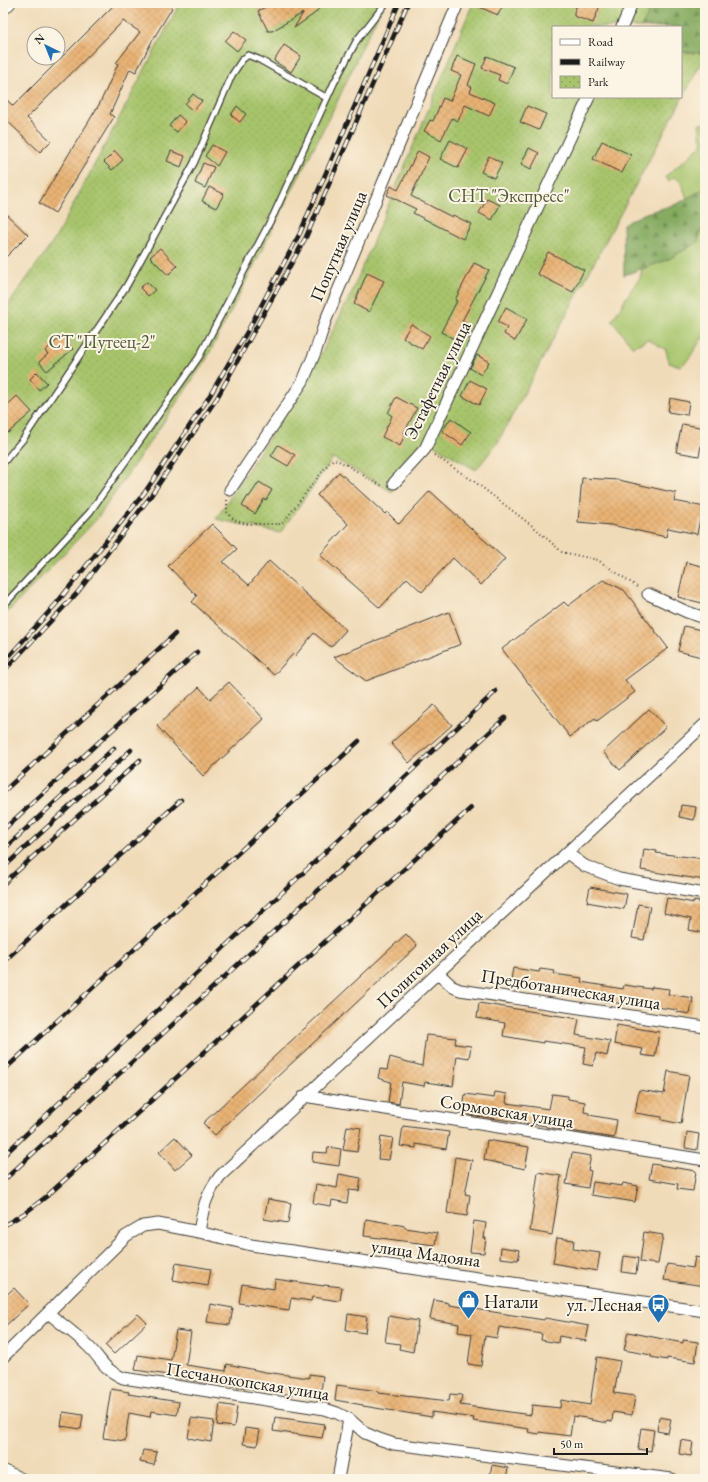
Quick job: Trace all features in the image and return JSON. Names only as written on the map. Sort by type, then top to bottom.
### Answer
[{"type":"street","points":[[3,10],[10,3]]},
{"type":"street","name":"Попутная улица","points":[[230,490],[303,381],[316,350],[325,322],[458,3]]},
{"type":"street","points":[[622,26],[632,3]]},
{"type":"street","name":"Эстафетная улица","points":[[394,483],[424,449],[589,98]]},
{"type":"street","points":[[648,594],[687,612],[705,618]]},
{"type":"street","name":"Полигонная улица","points":[[199,1232],[206,1200],[210,1190],[220,1176],[304,1096],[705,724]]},
{"type":"street","points":[[566,853],[585,866],[620,880],[705,894]]},
{"type":"street","name":"Предботаническая улица","points":[[438,973],[453,987],[460,990],[705,1027]]},
{"type":"street","name":"Сормовская улица","points":[[304,1096],[705,1160]]},
{"type":"street","name":"улица Мадояна","points":[[48,1313],[126,1236],[143,1226],[158,1224],[199,1232],[251,1245],[705,1311]]},
{"type":"street","points":[[3,1357],[48,1313]]},
{"type":"street","name":"Песчанокопская улица","points":[[48,1313],[72,1330],[91,1349],[105,1367],[114,1374],[123,1378],[324,1409],[349,1419],[365,1433],[379,1440],[394,1444],[672,1479]]},
{"type":"street","points":[[338,1479],[349,1419]]},
{"type":"street","points":[[3,1470],[22,1479]]},
{"type":"lane","points":[[3,606],[90,512],[199,357],[274,214],[327,98],[357,40],[386,3]]},
{"type":"lane","points":[[3,463],[24,438],[128,285],[194,163],[232,75],[242,60],[248,55],[260,60],[327,98]]},
{"type":"path","points":[[424,449],[475,482],[562,552],[598,560],[648,594]]},
{"type":"path","points":[[230,490],[227,502],[227,512],[234,520],[246,524],[282,524],[328,464],[334,459],[342,462],[375,483],[384,486],[394,483]]},
{"type":"green space","name":"СТ \"Путеец-2\"","points":[[180,3],[329,3],[333,5],[334,3],[384,3],[338,100],[206,360],[97,519],[3,617],[3,312],[55,239]]},
{"type":"green space","name":"СНТ \"Экспресс\"","points":[[473,3],[654,3],[642,26],[552,26],[552,98],[682,98],[682,52],[705,53],[705,56],[498,442],[476,470],[432,444],[409,469],[392,492],[333,458],[280,533],[216,519],[313,370],[351,294]]},
{"type":"green space","points":[[654,3],[705,3],[705,53],[682,52],[682,26],[642,26]]},
{"type":"green space","points":[[704,123],[705,188],[687,199],[682,184],[675,177],[668,181],[665,177],[701,146],[699,124]]},
{"type":"green space","points":[[705,188],[705,217],[698,242],[667,260],[624,275],[623,224],[646,213],[677,204]]},
{"type":"green space","points":[[705,217],[705,339],[702,338],[688,360],[681,366],[669,363],[666,350],[648,339],[633,347],[612,321],[640,278],[642,269],[667,260],[698,242]]},
{"type":"building","points":[[116,3],[166,3],[172,8],[152,41],[136,72],[130,69],[110,114],[114,117],[55,213],[39,203],[100,103],[118,64],[116,63],[140,32],[123,21],[27,118],[51,141],[40,152],[3,117],[3,96],[13,106],[53,66],[66,66],[66,53]]},
{"type":"building","points":[[273,3],[324,3],[314,14],[294,28],[303,13],[272,31],[268,31],[258,11]]},
{"type":"building","points":[[470,3],[504,3],[498,15]]},
{"type":"building","points":[[578,3],[601,3],[593,23],[574,16]]},
{"type":"building","points":[[234,31],[246,40],[237,51],[225,41]]},
{"type":"building","points":[[284,45],[301,56],[291,72],[274,61]]},
{"type":"building","points":[[457,56],[476,64],[468,85],[472,87],[470,92],[495,103],[489,116],[465,105],[458,121],[452,118],[441,140],[424,131],[430,120],[433,121],[443,98],[450,101],[461,75],[451,71]]},
{"type":"building","points":[[487,56],[514,67],[507,84],[498,80],[500,75],[482,68]]},
{"type":"building","points":[[193,94],[202,101],[193,111],[185,104]]},
{"type":"building","points":[[237,106],[246,114],[240,122],[231,115]]},
{"type":"building","points":[[527,106],[546,114],[539,130],[520,122]]},
{"type":"building","points":[[178,115],[186,122],[177,132],[169,126]]},
{"type":"building","points":[[450,140],[468,149],[458,168],[440,159]]},
{"type":"building","points":[[602,141],[631,155],[622,173],[593,159]]},
{"type":"building","points":[[212,145],[225,152],[217,166],[205,156]]},
{"type":"building","points":[[529,148],[539,153],[531,169],[521,164]]},
{"type":"building","points":[[115,151],[123,160],[112,170],[104,162]]},
{"type":"building","points":[[171,151],[185,156],[181,167],[167,161]]},
{"type":"building","points":[[418,151],[429,157],[411,196],[452,217],[453,215],[471,224],[463,239],[413,213],[416,209],[387,195],[391,186],[398,190]]},
{"type":"building","points":[[489,156],[502,163],[494,178],[481,172]]},
{"type":"building","points":[[203,163],[214,167],[205,188],[195,183]]},
{"type":"building","points":[[209,187],[224,194],[216,208],[202,201]]},
{"type":"building","points":[[487,199],[500,205],[492,220],[479,213]]},
{"type":"building","points":[[3,211],[28,235],[3,260]]},
{"type":"building","points":[[160,248],[177,266],[168,275],[150,257]]},
{"type":"building","points":[[548,252],[584,270],[573,292],[537,274]]},
{"type":"building","points":[[474,263],[489,270],[462,321],[466,323],[458,341],[441,332]]},
{"type":"building","points":[[367,273],[384,281],[369,312],[354,304]]},
{"type":"building","points":[[147,282],[155,290],[148,296],[140,288]]},
{"type":"building","points":[[506,307],[527,319],[515,341],[504,334],[507,327],[498,322]]},
{"type":"building","points":[[411,324],[430,336],[422,349],[403,338]]},
{"type":"building","points":[[62,336],[73,349],[47,371],[39,362],[48,354],[45,351]]},
{"type":"building","points":[[477,355],[489,362],[481,375],[470,368]]},
{"type":"building","points":[[37,372],[47,383],[39,390],[30,379]]},
{"type":"building","points":[[470,380],[487,389],[479,405],[462,396]]},
{"type":"building","points":[[17,396],[32,412],[8,433],[3,427],[3,409]]},
{"type":"building","points":[[396,397],[417,408],[404,433],[405,434],[400,446],[382,437],[392,416],[388,413]]},
{"type":"building","points":[[670,398],[689,402],[687,415],[668,412]]},
{"type":"building","points":[[451,418],[471,432],[462,445],[442,431]]},
{"type":"building","points":[[682,424],[705,428],[699,456],[676,452]]},
{"type":"building","points":[[278,445],[295,455],[288,466],[271,456]]},
{"type":"building","points":[[339,472],[385,514],[387,512],[399,524],[430,491],[505,559],[481,585],[453,558],[422,592],[407,578],[380,608],[320,555],[348,524],[317,495]]},
{"type":"building","points":[[582,478],[619,480],[676,493],[674,501],[705,507],[705,520],[700,519],[697,534],[668,528],[666,537],[611,525],[578,522]]},
{"type":"building","points":[[259,482],[272,490],[266,500],[264,499],[255,514],[242,506]]},
{"type":"building","points":[[212,524],[237,549],[223,562],[249,585],[269,561],[346,630],[331,647],[314,633],[295,656],[293,654],[274,675],[192,602],[197,596],[168,566]]},
{"type":"building","points":[[686,562],[705,567],[705,592],[702,603],[678,597]]},
{"type":"building","points":[[603,580],[624,590],[668,648],[625,680],[635,692],[597,721],[595,718],[570,737],[502,649],[564,602],[568,606]]},
{"type":"building","points":[[449,612],[461,644],[366,681],[334,657]]},
{"type":"building","points":[[684,626],[705,631],[705,658],[678,651]]},
{"type":"building","points":[[229,682],[264,719],[203,776],[157,726],[199,687],[210,699]]},
{"type":"building","points":[[434,705],[452,725],[409,763],[391,743]]},
{"type":"building","points":[[649,709],[666,727],[620,770],[603,752]]},
{"type":"building","points":[[681,805],[696,807],[694,820],[679,817]]},
{"type":"building","points":[[644,849],[657,851],[656,853],[705,859],[705,880],[641,870]]},
{"type":"building","points":[[590,887],[627,894],[624,909],[587,902]]},
{"type":"building","points":[[667,898],[694,903],[694,901],[705,903],[705,933],[689,930],[691,919],[664,913]]},
{"type":"building","points":[[638,904],[650,906],[644,940],[632,938]]},
{"type":"building","points":[[406,934],[417,946],[215,1135],[203,1123]]},
{"type":"building","points":[[513,968],[539,972],[540,969],[555,971],[554,974],[582,978],[581,982],[623,989],[624,985],[651,989],[652,987],[669,989],[668,994],[693,998],[690,1014],[677,1012],[678,1010],[635,1004],[635,1006],[510,986]]},
{"type":"building","points":[[479,1003],[579,1019],[576,1035],[610,1041],[607,1056],[596,1053],[593,1066],[583,1064],[586,1047],[543,1041],[543,1043],[503,1036],[505,1023],[477,1018]]},
{"type":"building","points":[[617,1025],[659,1032],[655,1057],[641,1055],[643,1049],[614,1044]]},
{"type":"building","points":[[426,1035],[456,1038],[455,1044],[471,1046],[469,1058],[457,1056],[453,1086],[425,1082],[424,1086],[402,1082],[399,1104],[388,1102],[391,1082],[378,1078],[380,1069],[387,1070],[390,1057],[422,1066]]},
{"type":"building","points":[[668,1071],[689,1075],[681,1124],[662,1120],[662,1117],[635,1113],[639,1090],[664,1094]]},
{"type":"building","points":[[495,1092],[507,1094],[506,1103],[549,1109],[552,1094],[568,1096],[568,1099],[585,1102],[584,1112],[589,1113],[589,1115],[617,1120],[614,1138],[463,1114],[465,1094],[494,1098]]},
{"type":"building","points":[[347,1126],[361,1128],[357,1152],[343,1150]]},
{"type":"building","points":[[403,1126],[449,1132],[446,1149],[416,1144],[416,1148],[400,1146]]},
{"type":"building","points":[[687,1132],[699,1134],[697,1150],[685,1148]]},
{"type":"building","points":[[381,1136],[393,1138],[389,1160],[378,1159]]},
{"type":"building","points":[[175,1137],[192,1155],[175,1170],[159,1152]]},
{"type":"building","points":[[487,1140],[529,1147],[525,1169],[484,1160]]},
{"type":"building","points":[[328,1147],[341,1149],[339,1166],[312,1162],[313,1152],[327,1153]]},
{"type":"building","points":[[572,1153],[591,1156],[588,1170],[591,1171],[588,1188],[566,1184]]},
{"type":"building","points":[[455,1157],[472,1160],[465,1194],[470,1195],[467,1216],[447,1213]]},
{"type":"building","points":[[652,1164],[696,1171],[693,1191],[677,1189],[678,1184],[649,1179]]},
{"type":"building","points":[[538,1172],[561,1176],[552,1235],[530,1231]]},
{"type":"building","points":[[339,1174],[361,1178],[359,1191],[349,1190],[347,1203],[332,1200],[331,1206],[313,1203],[316,1184],[337,1188]]},
{"type":"building","points":[[593,1182],[622,1186],[623,1183],[638,1186],[635,1202],[591,1195]]},
{"type":"building","points":[[268,1199],[291,1203],[288,1223],[264,1219]]},
{"type":"building","points":[[366,1219],[405,1226],[405,1228],[437,1233],[435,1245],[364,1236]]},
{"type":"building","points":[[474,1221],[486,1223],[484,1253],[470,1252]]},
{"type":"building","points":[[644,1232],[663,1235],[658,1264],[640,1262]]},
{"type":"building","points":[[557,1238],[574,1240],[573,1249],[600,1253],[597,1271],[553,1263]]},
{"type":"building","points":[[501,1247],[520,1250],[518,1260],[500,1258]]},
{"type":"building","points":[[624,1256],[638,1258],[636,1274],[622,1272]]},
{"type":"building","points":[[695,1257],[705,1259],[705,1286],[664,1280],[667,1264],[693,1268]]},
{"type":"building","points":[[176,1263],[211,1269],[208,1286],[173,1280]]},
{"type":"building","points":[[275,1279],[342,1287],[340,1301],[312,1297],[311,1301],[291,1298],[289,1310],[239,1303],[242,1284],[274,1289]]},
{"type":"building","points":[[14,1288],[29,1304],[3,1328],[3,1298]]},
{"type":"building","points":[[434,1300],[449,1303],[449,1305],[544,1320],[545,1318],[589,1326],[586,1341],[559,1336],[558,1343],[541,1340],[542,1334],[499,1327],[497,1338],[485,1336],[481,1366],[468,1364],[472,1334],[458,1332],[459,1324],[430,1319]]},
{"type":"building","points":[[210,1304],[233,1308],[230,1325],[207,1322]]},
{"type":"building","points":[[138,1314],[147,1323],[114,1354],[105,1345]]},
{"type":"building","points":[[348,1314],[367,1317],[365,1333],[346,1330]]},
{"type":"building","points":[[389,1316],[418,1321],[413,1352],[399,1349],[400,1344],[385,1342]]},
{"type":"building","points":[[176,1330],[191,1332],[186,1365],[226,1371],[227,1364],[265,1372],[309,1378],[309,1374],[323,1376],[321,1392],[293,1388],[292,1395],[168,1377],[168,1375],[135,1370],[138,1355],[171,1360]]},
{"type":"building","points":[[628,1332],[683,1343],[683,1340],[698,1342],[695,1362],[667,1358],[667,1360],[651,1357],[651,1355],[624,1350]]},
{"type":"building","points":[[597,1357],[620,1361],[614,1393],[635,1396],[632,1415],[613,1412],[612,1422],[607,1421],[607,1423],[573,1416],[570,1436],[528,1432],[529,1429],[473,1421],[474,1418],[432,1412],[432,1417],[335,1400],[337,1385],[378,1391],[378,1393],[449,1401],[450,1394],[462,1395],[460,1405],[531,1415],[532,1405],[560,1408],[561,1400],[590,1405]]},
{"type":"building","points":[[111,1389],[129,1392],[128,1394],[179,1402],[177,1415],[151,1411],[150,1417],[129,1413],[125,1441],[103,1438]]},
{"type":"building","points":[[220,1404],[237,1407],[234,1427],[217,1425]]},
{"type":"building","points":[[63,1412],[83,1415],[81,1429],[61,1426]]},
{"type":"building","points":[[275,1417],[325,1424],[322,1438],[273,1431]]},
{"type":"building","points":[[659,1417],[671,1419],[668,1433],[657,1431]]},
{"type":"building","points":[[191,1418],[214,1421],[211,1442],[188,1438]]},
{"type":"building","points":[[245,1428],[260,1430],[257,1446],[243,1444]]},
{"type":"building","points":[[641,1428],[654,1430],[651,1451],[638,1449]]},
{"type":"building","points":[[681,1440],[693,1442],[691,1456],[679,1454]]},
{"type":"building","points":[[143,1450],[157,1452],[154,1465],[140,1462]]},
{"type":"building","points":[[492,1465],[508,1468],[506,1479],[489,1479]]},
{"type":"railway","points":[[3,663],[56,604],[145,492],[209,397],[247,332],[300,233],[399,3]]},
{"type":"railway","points":[[3,672],[78,592],[150,497],[217,398],[306,237],[408,3]]},
{"type":"railway","points":[[3,792],[175,634]]},
{"type":"railway","points":[[3,830],[197,652]]},
{"type":"railway","points":[[3,1156],[496,691]]},
{"type":"railway","points":[[3,1181],[505,718]]},
{"type":"railway","points":[[3,1071],[359,741]]},
{"type":"railway","points":[[3,850],[114,748]]},
{"type":"railway","points":[[3,868],[131,750]]},
{"type":"railway","points":[[3,884],[140,760]]},
{"type":"railway","points":[[3,962],[181,800]]},
{"type":"railway","points":[[3,1226],[25,1213],[47,1196],[471,808]]},
{"type":"place","name":"Натали","points":[[469,1320]]},
{"type":"place","name":"ул. Лесная","points":[[658,1324]]}]
